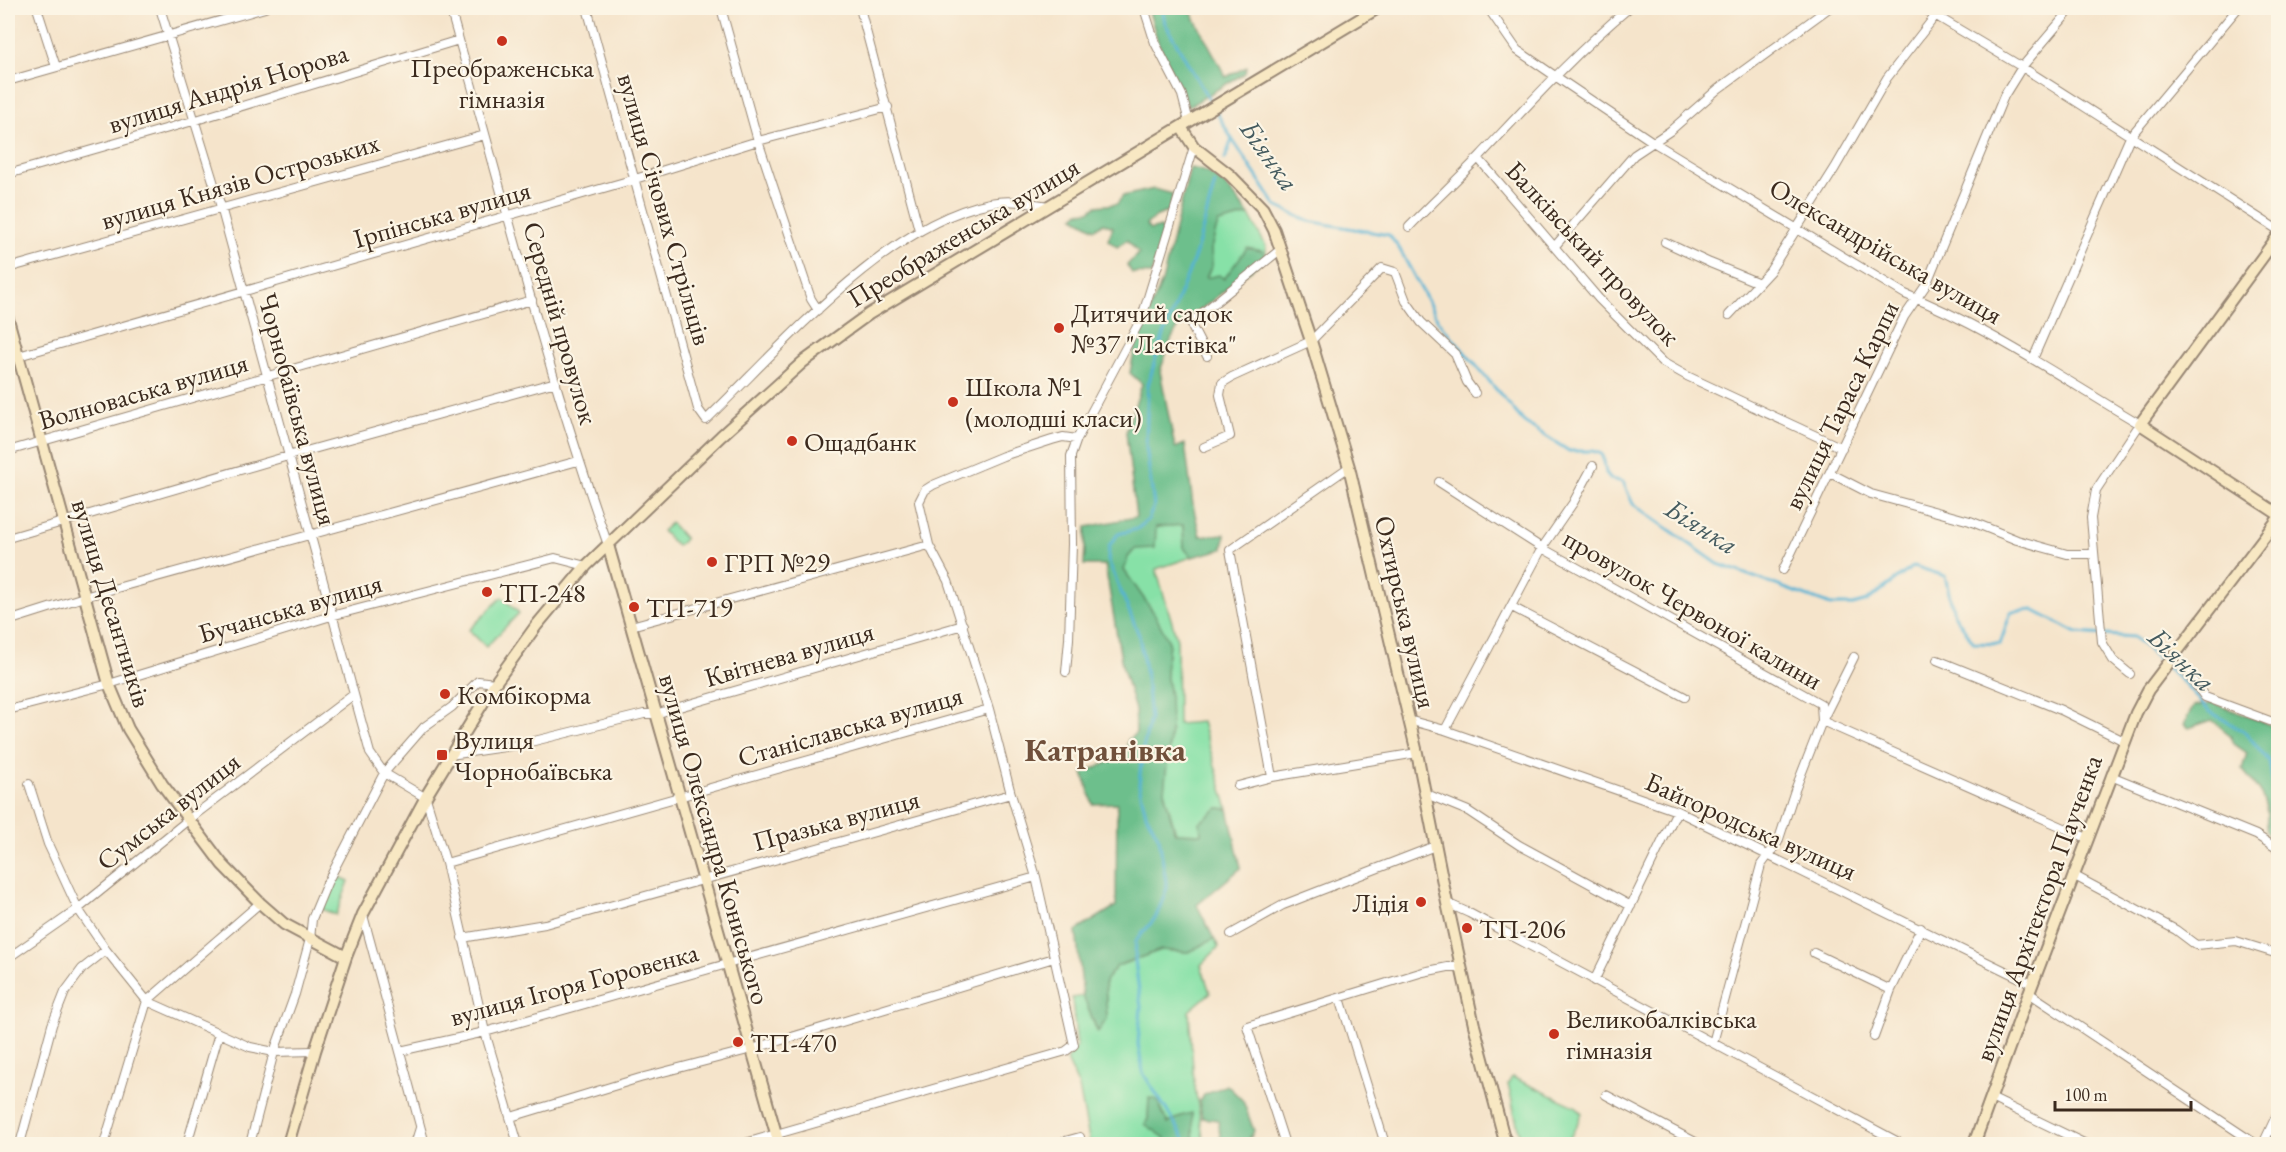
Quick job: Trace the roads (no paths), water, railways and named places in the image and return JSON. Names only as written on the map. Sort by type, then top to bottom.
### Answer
[{"type":"street","points":[[37,8],[56,67]]},
{"type":"street","name":"Чорнобаївська вулиця","points":[[160,8],[221,207],[370,753],[384,774],[426,798]]},
{"type":"street","points":[[8,81],[265,8]]},
{"type":"street","name":"Середній провулок","points":[[450,8],[578,461],[608,545]]},
{"type":"street","name":"вулиця Січових Стрільців","points":[[587,8],[698,409],[706,420],[818,310]]},
{"type":"street","points":[[721,8],[758,141],[811,299],[818,310],[845,285],[919,230],[959,211],[992,202],[1014,201],[1049,206]]},
{"type":"street","points":[[860,8],[919,230]]},
{"type":"street","points":[[1144,8],[1155,43],[1182,95],[1190,122]]},
{"type":"street","name":"Преображенська вулиця","points":[[288,1144],[315,1051],[346,957],[363,914],[450,755],[495,683],[536,626],[586,566],[721,436],[803,362],[869,314],[1378,8]]},
{"type":"street","name":"Олександрійська вулиця","points":[[1488,8],[1517,50],[1653,142],[1905,294],[2033,359],[2140,424],[2278,514]]},
{"type":"street","points":[[1409,227],[1593,38],[1629,8]]},
{"type":"street","points":[[1555,246],[1634,155],[1670,131],[1718,89],[1829,8]]},
{"type":"street","points":[[1923,8],[2022,67],[2278,230]]},
{"type":"street","name":"вулиця Тараса Карпи","points":[[1782,570],[1904,317],[1926,285],[2004,96],[2022,67],[2072,8]]},
{"type":"street","points":[[2033,359],[2130,137],[2238,8]]},
{"type":"street","points":[[1729,315],[1770,272],[1799,229],[1887,78],[1936,15]]},
{"type":"street","name":"вулиця Андрія Норова","points":[[8,174],[193,121],[459,40]]},
{"type":"street","name":"Ірпінська вулиця","points":[[13,357],[510,216],[758,141],[888,107]]},
{"type":"street","name":"Охтирська вулиця","points":[[1190,122],[1194,147],[1230,175],[1263,209],[1281,249],[1311,341],[1349,467],[1417,753],[1461,968],[1504,1138],[1509,1144]]},
{"type":"street","name":"вулиця Князів Острозьких","points":[[8,268],[485,135]]},
{"type":"street","points":[[1066,672],[1070,639],[1073,510],[1071,456],[1077,439],[1142,317],[1194,147]]},
{"type":"street","name":"Балківський провулок","points":[[1478,158],[1599,299],[1668,366],[1842,448]]},
{"type":"street","points":[[2130,674],[2113,660],[2102,642],[2091,518],[2096,490],[2140,424],[2278,236]]},
{"type":"street","points":[[1665,242],[1758,283]]},
{"type":"street","points":[[1207,356],[1190,323],[1281,249]]},
{"type":"street","points":[[1204,447],[1230,436],[1220,395],[1222,383],[1311,341],[1382,268],[1395,272],[1406,301],[1421,322],[1455,354],[1467,382],[1475,393]]},
{"type":"street","name":"Волноваська вулиця","points":[[8,451],[532,300]]},
{"type":"street","name":"вулиця Десантників","points":[[8,319],[13,357],[41,441],[109,684],[128,729],[162,784],[222,864],[284,924],[346,957]]},
{"type":"street","points":[[8,538],[288,456],[556,382]]},
{"type":"street","points":[[742,1144],[778,1140],[1066,1051],[1074,1045],[1036,877],[989,709],[948,581],[929,545],[919,502],[925,490],[1003,456],[1063,437],[1077,439]]},
{"type":"street","points":[[8,621],[84,597],[578,461]]},
{"type":"street","points":[[1445,730],[1542,548],[1573,502],[1593,466]]},
{"type":"street","points":[[1272,777],[1230,550],[1349,467]]},
{"type":"street","points":[[1830,473],[1871,494],[1970,521],[2017,540],[2067,555],[2094,554]]},
{"type":"street","name":"провулок Червоної калини","points":[[1439,482],[1542,548],[1821,704],[1822,721],[2087,838]]},
{"type":"street","name":"вулиця Архітектора Паученка","points":[[1974,1144],[2124,741],[2148,690],[2278,519]]},
{"type":"street","name":"вулиця Олександра Кониського","points":[[608,545],[778,1140]]},
{"type":"street","points":[[631,627],[929,545]]},
{"type":"street","name":"Бучанська вулиця","points":[[8,710],[109,684],[331,616],[555,558],[586,566]]},
{"type":"street","points":[[1512,607],[1686,697]]},
{"type":"street","name":"Квітнева вулиця","points":[[450,755],[518,745],[644,714],[655,714],[963,626]]},
{"type":"street","points":[[1713,1042],[1761,865],[1778,842],[1794,790],[1822,721],[1854,657]]},
{"type":"street","points":[[1937,660],[2061,710],[2124,741]]},
{"type":"street","points":[[2188,674],[2205,697],[2278,724]]},
{"type":"street","points":[[250,1144],[274,1052],[295,994],[310,939],[312,919],[327,883],[384,774],[424,726],[452,706],[478,681],[495,683]]},
{"type":"street","name":"Сумська вулиця","points":[[8,958],[78,909],[188,820],[353,695]]},
{"type":"street","name":"Станіславська вулиця","points":[[446,863],[679,795],[989,709]]},
{"type":"street","name":"Байгородська вулиця","points":[[1408,720],[1445,730],[1677,811],[1921,928],[2030,989],[2256,1144]]},
{"type":"street","points":[[1238,786],[1272,777],[1417,753]]},
{"type":"street","points":[[2111,776],[2256,836],[2278,849]]},
{"type":"street","points":[[29,784],[48,844],[78,909],[106,950],[147,1001],[250,1047],[274,1052],[315,1051]]},
{"type":"street","points":[[1424,793],[1468,811],[1519,844],[1631,906]]},
{"type":"street","name":"Празька вулиця","points":[[462,938],[545,924],[1011,794]]},
{"type":"street","points":[[426,798],[446,863],[485,1032],[518,1144]]},
{"type":"street","points":[[1594,981],[1677,811]]},
{"type":"street","points":[[1231,934],[1284,905],[1435,846]]},
{"type":"street","points":[[2073,875],[2176,930],[2196,945],[2236,941],[2278,954]]},
{"type":"street","name":"вулиця Ігоря Горовенка","points":[[400,1051],[485,1032],[1036,877]]},
{"type":"street","points":[[104,1144],[147,1001],[260,903]]},
{"type":"street","points":[[1447,903],[1902,1144]]},
{"type":"street","points":[[363,914],[425,1144]]},
{"type":"street","points":[[1874,1036],[1891,990],[1921,928]]},
{"type":"street","points":[[20,1144],[52,1025],[66,992],[82,969],[106,950]]},
{"type":"street","points":[[1814,953],[1891,990]]},
{"type":"street","points":[[511,1117],[640,1078],[752,1049],[1054,958]]},
{"type":"street","points":[[1285,1144],[1247,1026],[1424,972],[1448,967],[1461,968]]},
{"type":"street","points":[[1340,998],[1384,1144]]},
{"type":"street","points":[[187,1144],[219,1033]]},
{"type":"street","points":[[1606,1095],[1699,1144]]},
{"type":"street","points":[[1991,1098],[2086,1144]]},
{"type":"street","points":[[2263,1144],[2278,1112]]},
{"type":"street","points":[[415,1144],[420,1127]]},
{"type":"street","points":[[1054,1144],[1080,1137]]},
{"type":"waterway","name":"Біянка","points":[[1162,8],[1165,23],[1194,74],[1232,139],[1276,206],[1308,221],[1389,235],[1399,248],[1439,322],[1524,422],[1569,451],[1593,451],[1601,454],[1606,473],[1611,479],[1623,482],[1633,504],[1718,564],[1831,605],[1853,605],[1867,601],[1914,566],[1945,576],[1954,614],[1974,643],[2000,644],[2011,612],[2033,610],[2077,633],[2134,637],[2186,685],[2209,711],[2246,733],[2269,761],[2274,790],[2274,824],[2278,826]]},
{"type":"waterway","points":[[1225,159],[1232,139]]},
{"type":"waterway","points":[[1185,1144],[1183,1136],[1143,1073],[1138,1044],[1141,1007],[1135,960],[1136,941],[1156,917],[1167,888],[1159,838],[1146,814],[1139,785],[1142,753],[1150,719],[1139,635],[1108,560],[1109,546],[1118,534],[1137,529],[1148,520],[1154,506],[1146,446],[1148,385],[1158,350],[1196,253],[1215,183]]},
{"type":"place","name":"Преображенська гімназія","points":[[502,41]]},
{"type":"place","name":"Дитячий садок №37 \"Ластівка\"","points":[[1059,328]]},
{"type":"place","name":"Школа №1 (молодші класи)","points":[[953,402]]},
{"type":"place","name":"Ощадбанк","points":[[792,441]]},
{"type":"place","name":"ГРП №29","points":[[712,562]]},
{"type":"place","name":"ТП-248","points":[[487,592]]},
{"type":"place","name":"ТП-719","points":[[634,607]]},
{"type":"place","name":"Комбікорма","points":[[445,694]]},
{"type":"place","name":"Вулиця Чорнобаївська","points":[[442,755]]},
{"type":"place","name":"Лідія","points":[[1421,902]]},
{"type":"place","name":"ТП-206","points":[[1467,928]]},
{"type":"place","name":"Великобалківська гімназія","points":[[1554,1034]]},
{"type":"place","name":"ТП-470","points":[[738,1042]]},
{"type":"district","name":"Катранівка","points":[[1105,749]]}]
